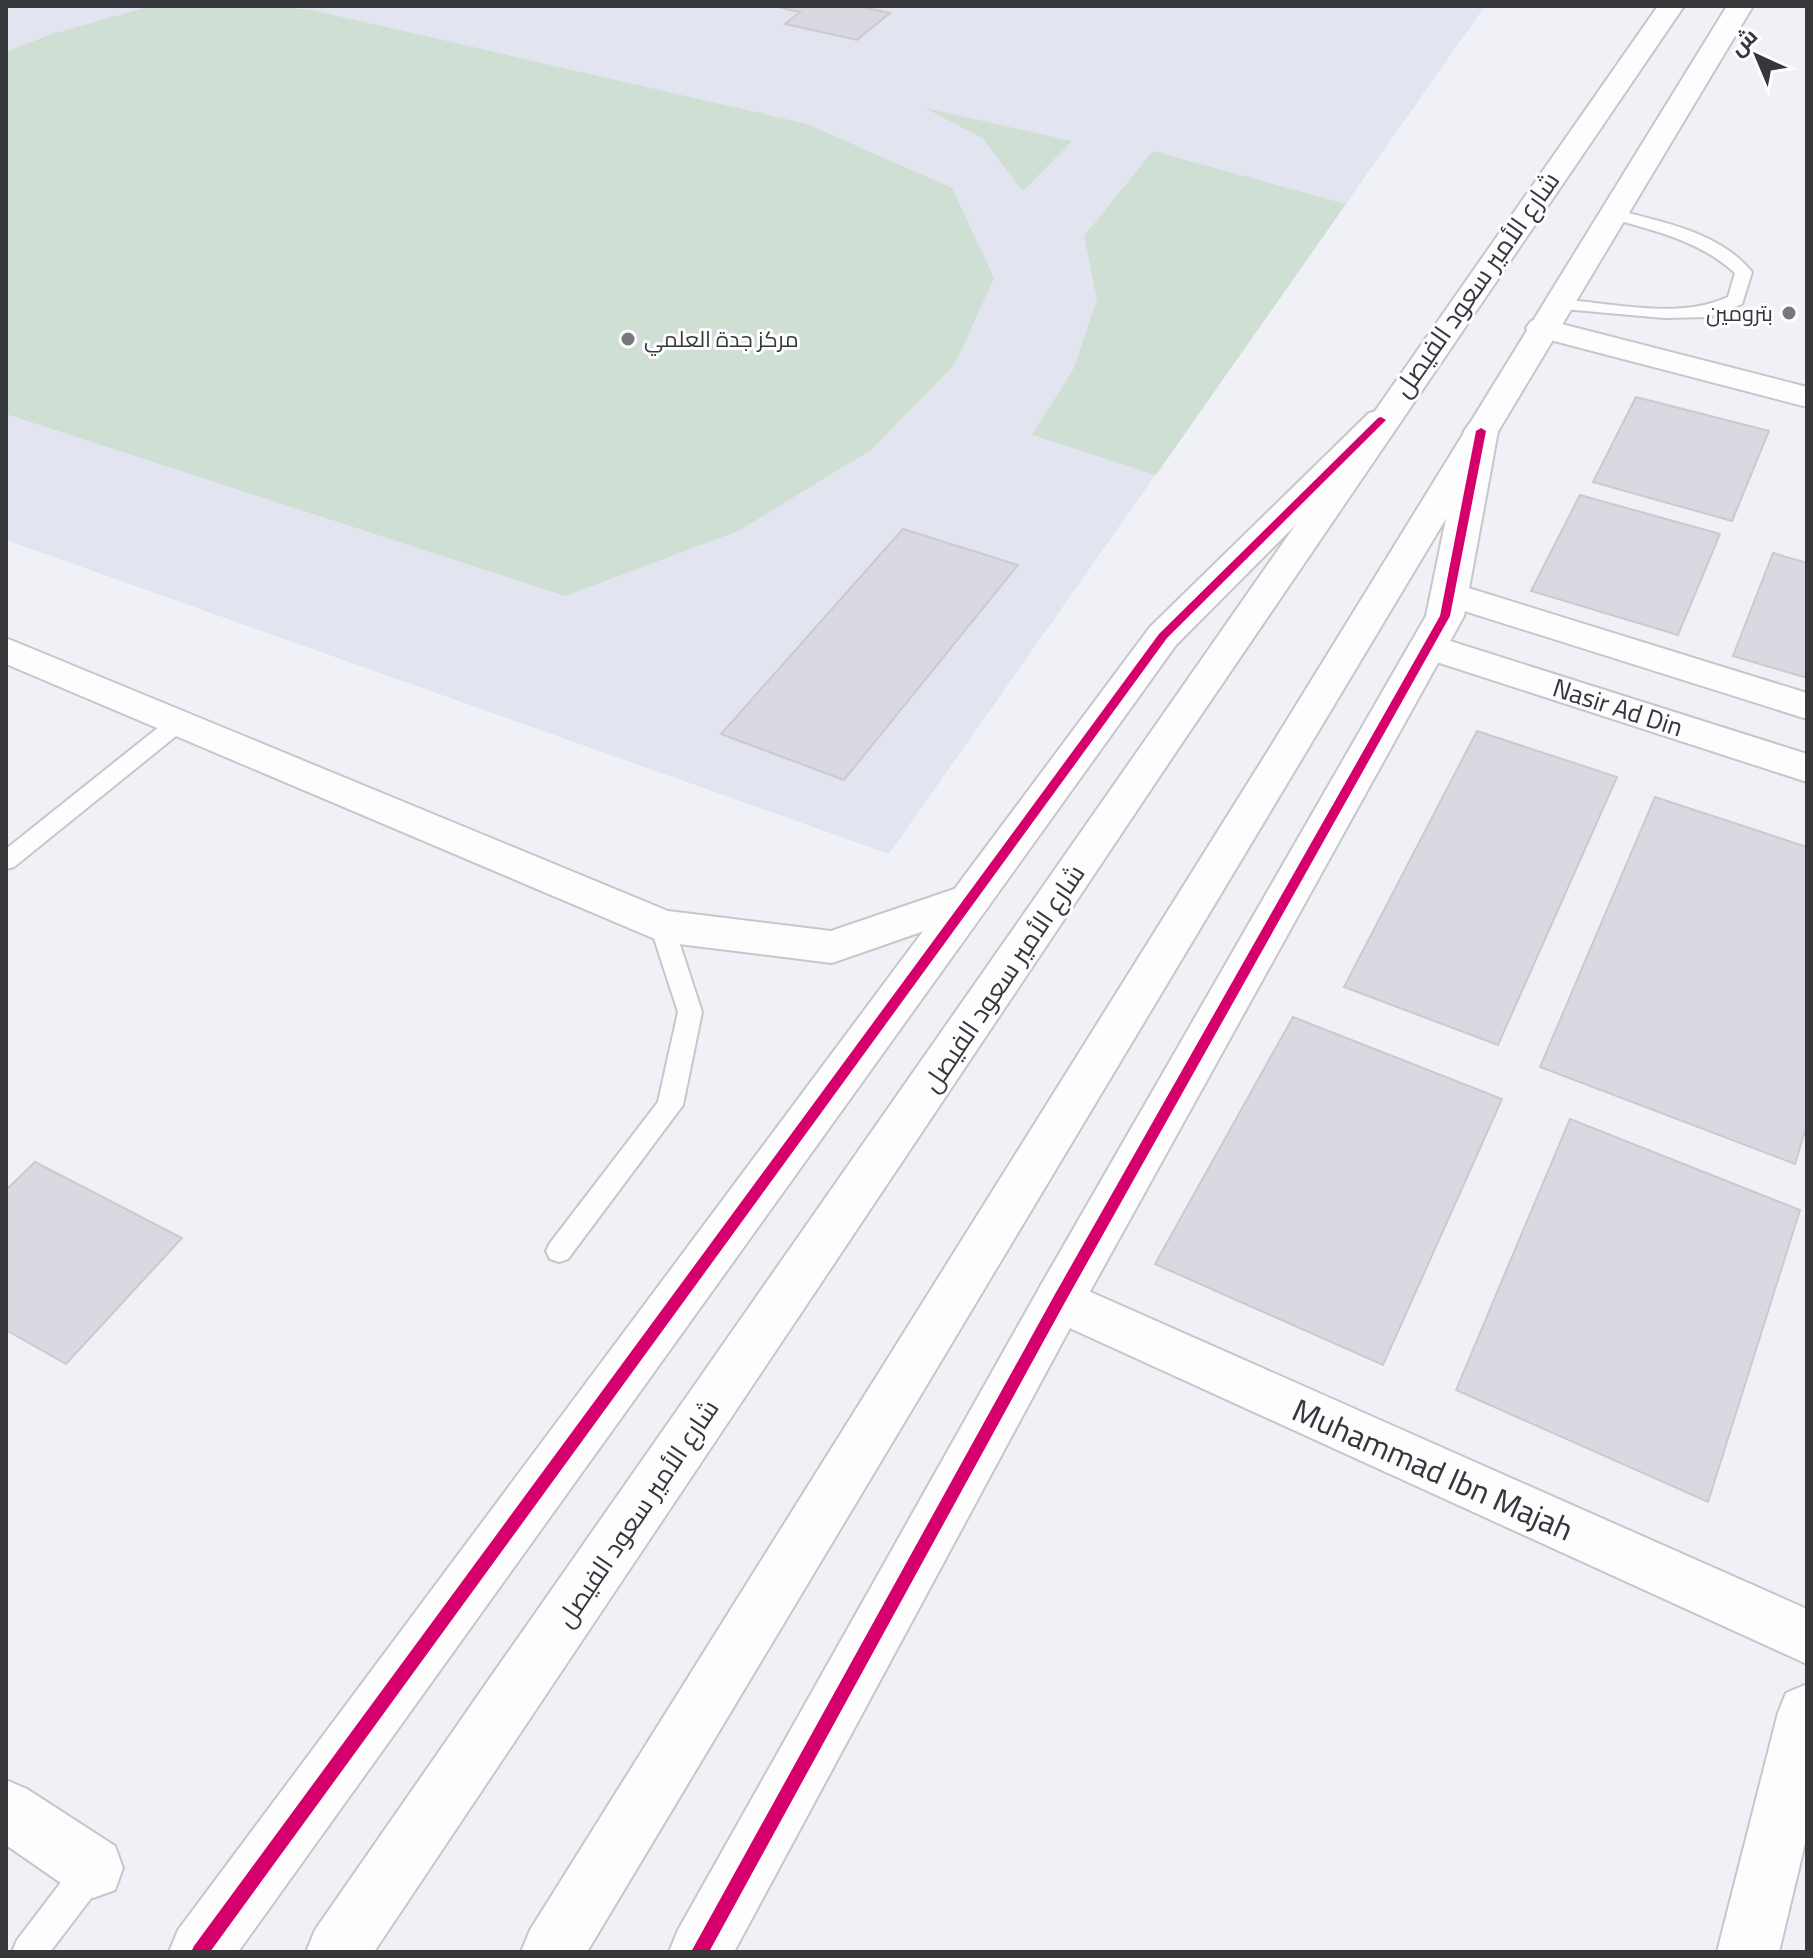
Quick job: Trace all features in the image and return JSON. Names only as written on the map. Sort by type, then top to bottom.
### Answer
[{"type":"street","name":"شارع الأمير سعود الفيصل","points":[[337,1952],[1176,726],[1381,420],[1671,6]]},
{"type":"street","points":[[552,1952],[1740,6]]},
{"type":"street","points":[[1550,316],[1807,397]]},
{"type":"street","points":[[200,1952],[1163,636],[1381,420]]},
{"type":"street","points":[[700,1952],[1059,1300],[1445,616],[1481,431]]},
{"type":"street","points":[[1449,594],[1807,706]]},
{"type":"street","name":"Nasir Ad Din","points":[[1428,646],[1807,768]]},
{"type":"street","points":[[6,650],[662,926],[832,947],[972,898]]},
{"type":"street","name":"Muhammad Ibn Majah","points":[[1059,1300],[1807,1637]]},
{"type":"street","points":[[1748,1952],[1807,1713]]},
{"type":"street","points":[[6,1810],[93,1868]]},
{"type":"lane","points":[[1550,316],[1710,312],[1736,300],[1744,272],[1727,255],[1696,239],[1612,214]]},
{"type":"lane","points":[[6,861],[178,723]]},
{"type":"lane","points":[[559,1251],[670,1105],[690,1012],[662,926]]},
{"type":"lane","points":[[29,1952],[93,1868]]},
{"type":"shaded area","name":"مركز جدة العلمي","points":[[6,6],[1485,6],[889,854],[6,540]]},
{"type":"shaded area","points":[[151,6],[264,6],[312,10],[807,124],[952,188],[994,278],[955,364],[871,450],[738,531],[565,596],[6,414],[6,52],[49,35]]},
{"type":"shaded area","points":[[925,108],[1072,141],[1023,191],[982,138]]},
{"type":"shaded area","points":[[1153,151],[1346,204],[1156,475],[1032,435],[1074,368],[1097,299],[1084,236]]},
{"type":"building","points":[[774,6],[857,6],[890,13],[857,40],[785,24],[800,12]]},
{"type":"building","points":[[1636,397],[1769,431],[1732,521],[1593,482]]},
{"type":"building","points":[[1580,495],[1720,534],[1678,635],[1531,591]]},
{"type":"building","points":[[903,529],[1018,565],[844,780],[721,734]]},
{"type":"building","points":[[1773,553],[1807,563],[1807,678],[1733,656]]},
{"type":"building","points":[[1477,731],[1617,777],[1498,1045],[1344,987]]},
{"type":"building","points":[[1655,797],[1807,847],[1807,1124],[1795,1164],[1540,1067]]},
{"type":"building","points":[[1293,1017],[1502,1099],[1383,1365],[1155,1264]]},
{"type":"building","points":[[1570,1119],[1800,1210],[1708,1502],[1456,1390]]},
{"type":"building","points":[[35,1162],[182,1238],[66,1364],[6,1330],[6,1190]]},
{"type":"cycle path","points":[[200,1952],[1163,636],[1381,420]]},
{"type":"cycle path","points":[[700,1952],[1059,1300],[1445,616],[1481,431]]},
{"type":"place","name":"بترومين","points":[[1789,313]]},
{"type":"place","name":"مركز جدة العلمي","points":[[628,339]]}]
